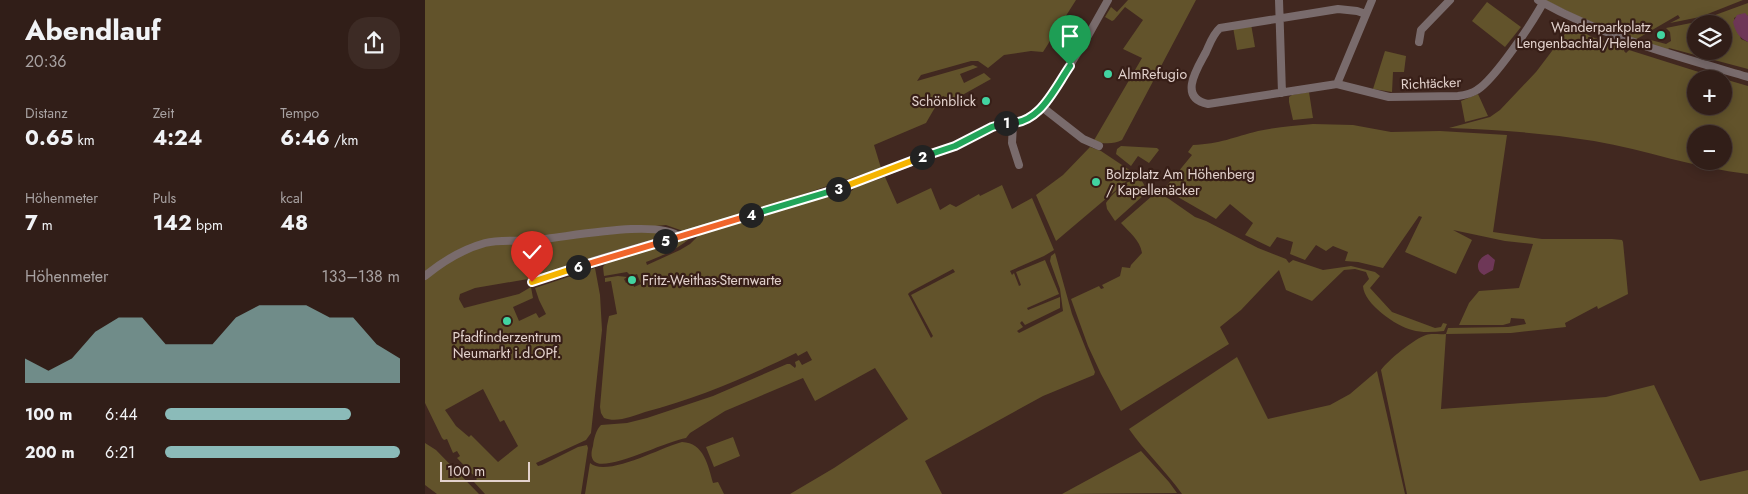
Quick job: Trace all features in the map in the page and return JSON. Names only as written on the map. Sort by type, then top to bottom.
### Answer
[{"type":"street","points":[[532,282],[596,260],[680,237],[841,188],[955,146],[998,124],[1013,124],[1031,116],[1042,107],[1053,93],[1108,0]]},
{"type":"street","points":[[1279,0],[1282,93]]},
{"type":"street","points":[[1366,14],[1357,11],[1337,10],[1220,28],[1216,32],[1193,76],[1191,86],[1193,93],[1196,98],[1207,104],[1337,84],[1372,0]]},
{"type":"street","points":[[1419,42],[1421,30],[1450,0]]},
{"type":"street","points":[[1540,2],[1580,21],[1637,44],[1748,77]]},
{"type":"street","name":"Richtäcker","points":[[1337,84],[1389,97],[1458,96],[1471,93],[1492,76],[1529,27],[1540,2]]},
{"type":"street","points":[[1042,107],[1083,139],[1099,146]]},
{"type":"street","points":[[1013,124],[1012,143],[1019,165]]},
{"type":"street","points":[[425,276],[463,251],[491,242],[656,229],[669,230],[680,237]]},
{"type":"shaded area","points":[[425,0],[1076,0],[1043,52],[1031,51],[1004,55],[988,68],[978,61],[971,61],[921,75],[917,81],[973,65],[978,67],[960,74],[964,83],[984,73],[991,79],[948,103],[944,96],[941,97],[926,123],[874,145],[881,168],[768,206],[683,231],[666,225],[634,228],[663,232],[670,235],[528,279],[475,288],[460,294],[459,299],[464,308],[519,294],[531,287],[533,298],[513,307],[519,321],[536,313],[539,318],[546,314],[535,288],[595,268],[600,295],[602,330],[591,433],[586,440],[536,463],[538,466],[542,465],[578,447],[587,445],[581,494],[485,494],[474,482],[477,479],[457,458],[460,456],[457,451],[453,453],[447,439],[444,440],[442,438],[425,403]],"holes":[[[483,389],[500,422],[504,420],[518,446],[498,462],[471,435],[469,437],[456,426],[445,410]]]},
{"type":"shaded area","points":[[1128,0],[1196,0],[1122,140],[1112,143],[1093,142],[1142,58],[1123,49],[1143,20],[1125,7],[1112,21],[1105,17],[1111,7],[1117,12]]},
{"type":"shaded area","points":[[1545,0],[1743,0],[1705,15],[1687,15],[1687,20],[1670,23],[1680,18],[1678,15],[1635,40],[1598,26]]},
{"type":"shaded area","points":[[1487,2],[1521,27],[1505,47],[1472,21]]},
{"type":"shaded area","points":[[1748,3],[1748,16],[1741,14],[1734,18],[1741,39],[1748,42],[1748,69],[1714,60],[1732,60],[1732,15],[1715,15]]},
{"type":"shaded area","points":[[1745,13],[1748,16],[1748,42],[1738,34],[1733,22],[1737,15]]},
{"type":"shaded area","points":[[1251,24],[1255,47],[1237,50],[1233,27]]},
{"type":"shaded area","points":[[1687,24],[1687,53],[1669,48],[1667,51],[1646,44],[1645,41],[1647,39],[1666,44],[1671,41],[1670,32],[1666,28]]},
{"type":"shaded area","points":[[1571,26],[1592,37],[1625,48],[1624,51],[1626,53],[1629,50],[1692,70],[1687,70],[1687,115],[1732,115],[1732,81],[1748,86],[1748,174],[1722,170],[1732,170],[1732,125],[1687,125],[1687,163],[1576,138],[1522,132],[1449,128],[1490,117],[1500,110],[1536,72]]},
{"type":"shaded area","points":[[1385,51],[1406,56],[1404,72],[1393,72],[1392,92],[1373,89]]},
{"type":"shaded area","points":[[1309,92],[1313,118],[1293,120],[1289,97]]},
{"type":"shaded area","points":[[1478,94],[1488,116],[1465,122],[1461,101]]},
{"type":"shaded area","points":[[1313,124],[1353,125],[1391,132],[1440,131],[1507,135],[1493,232],[1542,239],[1622,240],[1628,294],[1598,309],[1597,306],[1565,323],[1566,327],[1511,333],[1446,334],[1448,328],[1508,327],[1526,324],[1524,319],[1511,318],[1510,323],[1503,325],[1459,325],[1469,303],[1479,291],[1519,288],[1533,244],[1505,241],[1453,230],[1472,240],[1456,274],[1405,252],[1422,217],[1419,216],[1383,268],[1345,261],[1348,252],[1333,246],[1326,251],[1316,245],[1305,260],[1290,254],[1293,242],[1277,237],[1270,247],[1245,235],[1253,223],[1230,204],[1216,219],[1164,189],[1192,155],[1188,152],[1193,145],[1219,142],[1258,131]]},
{"type":"shaded area","points":[[1121,146],[1157,148],[1159,150],[1149,163],[1138,156],[1131,166],[1116,154],[1117,149]]},
{"type":"shaded area","points":[[1090,147],[1101,151],[1134,173],[1134,175],[1056,241],[1036,195],[1063,175]]},
{"type":"shaded area","points":[[885,177],[897,204],[931,188],[940,210],[950,204],[956,207],[979,194],[980,196],[1002,185],[1012,209],[1032,198],[1054,250],[1010,271],[1012,275],[1014,273],[1019,286],[1021,285],[1016,272],[1045,260],[1059,294],[1027,308],[1028,310],[1060,297],[1060,308],[1025,325],[1022,321],[1020,323],[1023,327],[1017,331],[1019,333],[1063,311],[1060,289],[1050,261],[1051,256],[1055,253],[1072,314],[1095,372],[1094,375],[1043,396],[925,461],[942,494],[790,494],[834,468],[908,419],[875,368],[815,401],[803,378],[725,411],[690,433],[686,438],[627,459],[604,464],[595,462],[592,458],[592,451],[595,434],[601,425],[627,423],[647,418],[713,396],[787,364],[795,368],[795,362],[799,360],[802,365],[812,360],[807,351],[798,356],[796,353],[741,379],[703,394],[625,418],[614,420],[604,418],[600,407],[607,326],[609,316],[617,314],[611,281],[605,282],[605,278],[627,277],[624,279],[626,283],[632,280],[634,287],[641,284],[637,274],[631,276],[627,272],[604,276],[603,267],[606,263],[691,237],[675,249],[646,262],[647,265],[680,250],[699,235],[846,190],[837,198],[841,200],[856,187]],"holes":[[[953,269],[955,272],[911,295],[933,336],[931,338],[908,294]]]},
{"type":"shaded area","points":[[1138,178],[1144,185],[1145,194],[1115,221],[1107,209],[1106,203],[1120,188],[1129,181]]},
{"type":"shaded area","points":[[1159,192],[1195,217],[1258,248],[1286,259],[1289,263],[1293,260],[1323,270],[1351,266],[1375,272],[1380,276],[1370,288],[1392,312],[1435,328],[1441,327],[1443,323],[1447,324],[1444,331],[1424,332],[1405,328],[1382,313],[1365,293],[1363,286],[1369,279],[1366,272],[1355,269],[1344,270],[1312,301],[1286,290],[1279,270],[1241,310],[1220,327],[1229,344],[1121,411],[1088,346],[1071,299],[1099,286],[1101,289],[1104,288],[1102,285],[1120,276],[1122,267],[1130,268],[1142,253],[1141,248],[1137,240],[1121,223]]},
{"type":"shaded area","points":[[1488,254],[1495,260],[1493,270],[1484,275],[1479,270],[1478,264],[1481,258]]},
{"type":"shaded area","points":[[1428,334],[1446,334],[1441,409],[1606,397],[1654,385],[1700,481],[1748,470],[1748,494],[1407,494],[1381,370],[1402,350],[1421,337]]},
{"type":"shaded area","points":[[1237,357],[1268,419],[1330,405],[1350,394],[1377,371],[1405,494],[1182,494],[1129,429]]},
{"type":"shaded area","points":[[733,437],[740,456],[714,467],[706,447]]},
{"type":"shaded area","points":[[682,442],[695,446],[700,451],[707,462],[713,483],[718,482],[724,494],[585,494],[590,463],[598,467],[608,467],[635,460]]},
{"type":"shaded area","points":[[425,443],[436,450],[479,494],[437,494],[425,485]]},
{"type":"shaded area","points":[[1141,451],[1177,493],[1062,494]]},
{"type":"place","name":"Wanderparkplatz Lengenbachtal/Helena","points":[[1661,35]]},
{"type":"place","name":"AlmRefugio","points":[[1108,74]]},
{"type":"place","name":"Schönblick","points":[[986,101]]},
{"type":"place","name":"Bolzplatz Am Höhenberg / Kapellenäcker","points":[[1096,182]]},
{"type":"place","name":"Fritz-Weithas-Sternwarte","points":[[632,280]]},
{"type":"place","name":"Pfadfinderzentrum Neumarkt i.d.OPf.","points":[[507,321]]},
{"type":"route","points":[[532,282],[596,260],[680,237],[841,188],[955,146],[998,124],[1018,123],[1031,116],[1047,102],[1070,66]]}]
